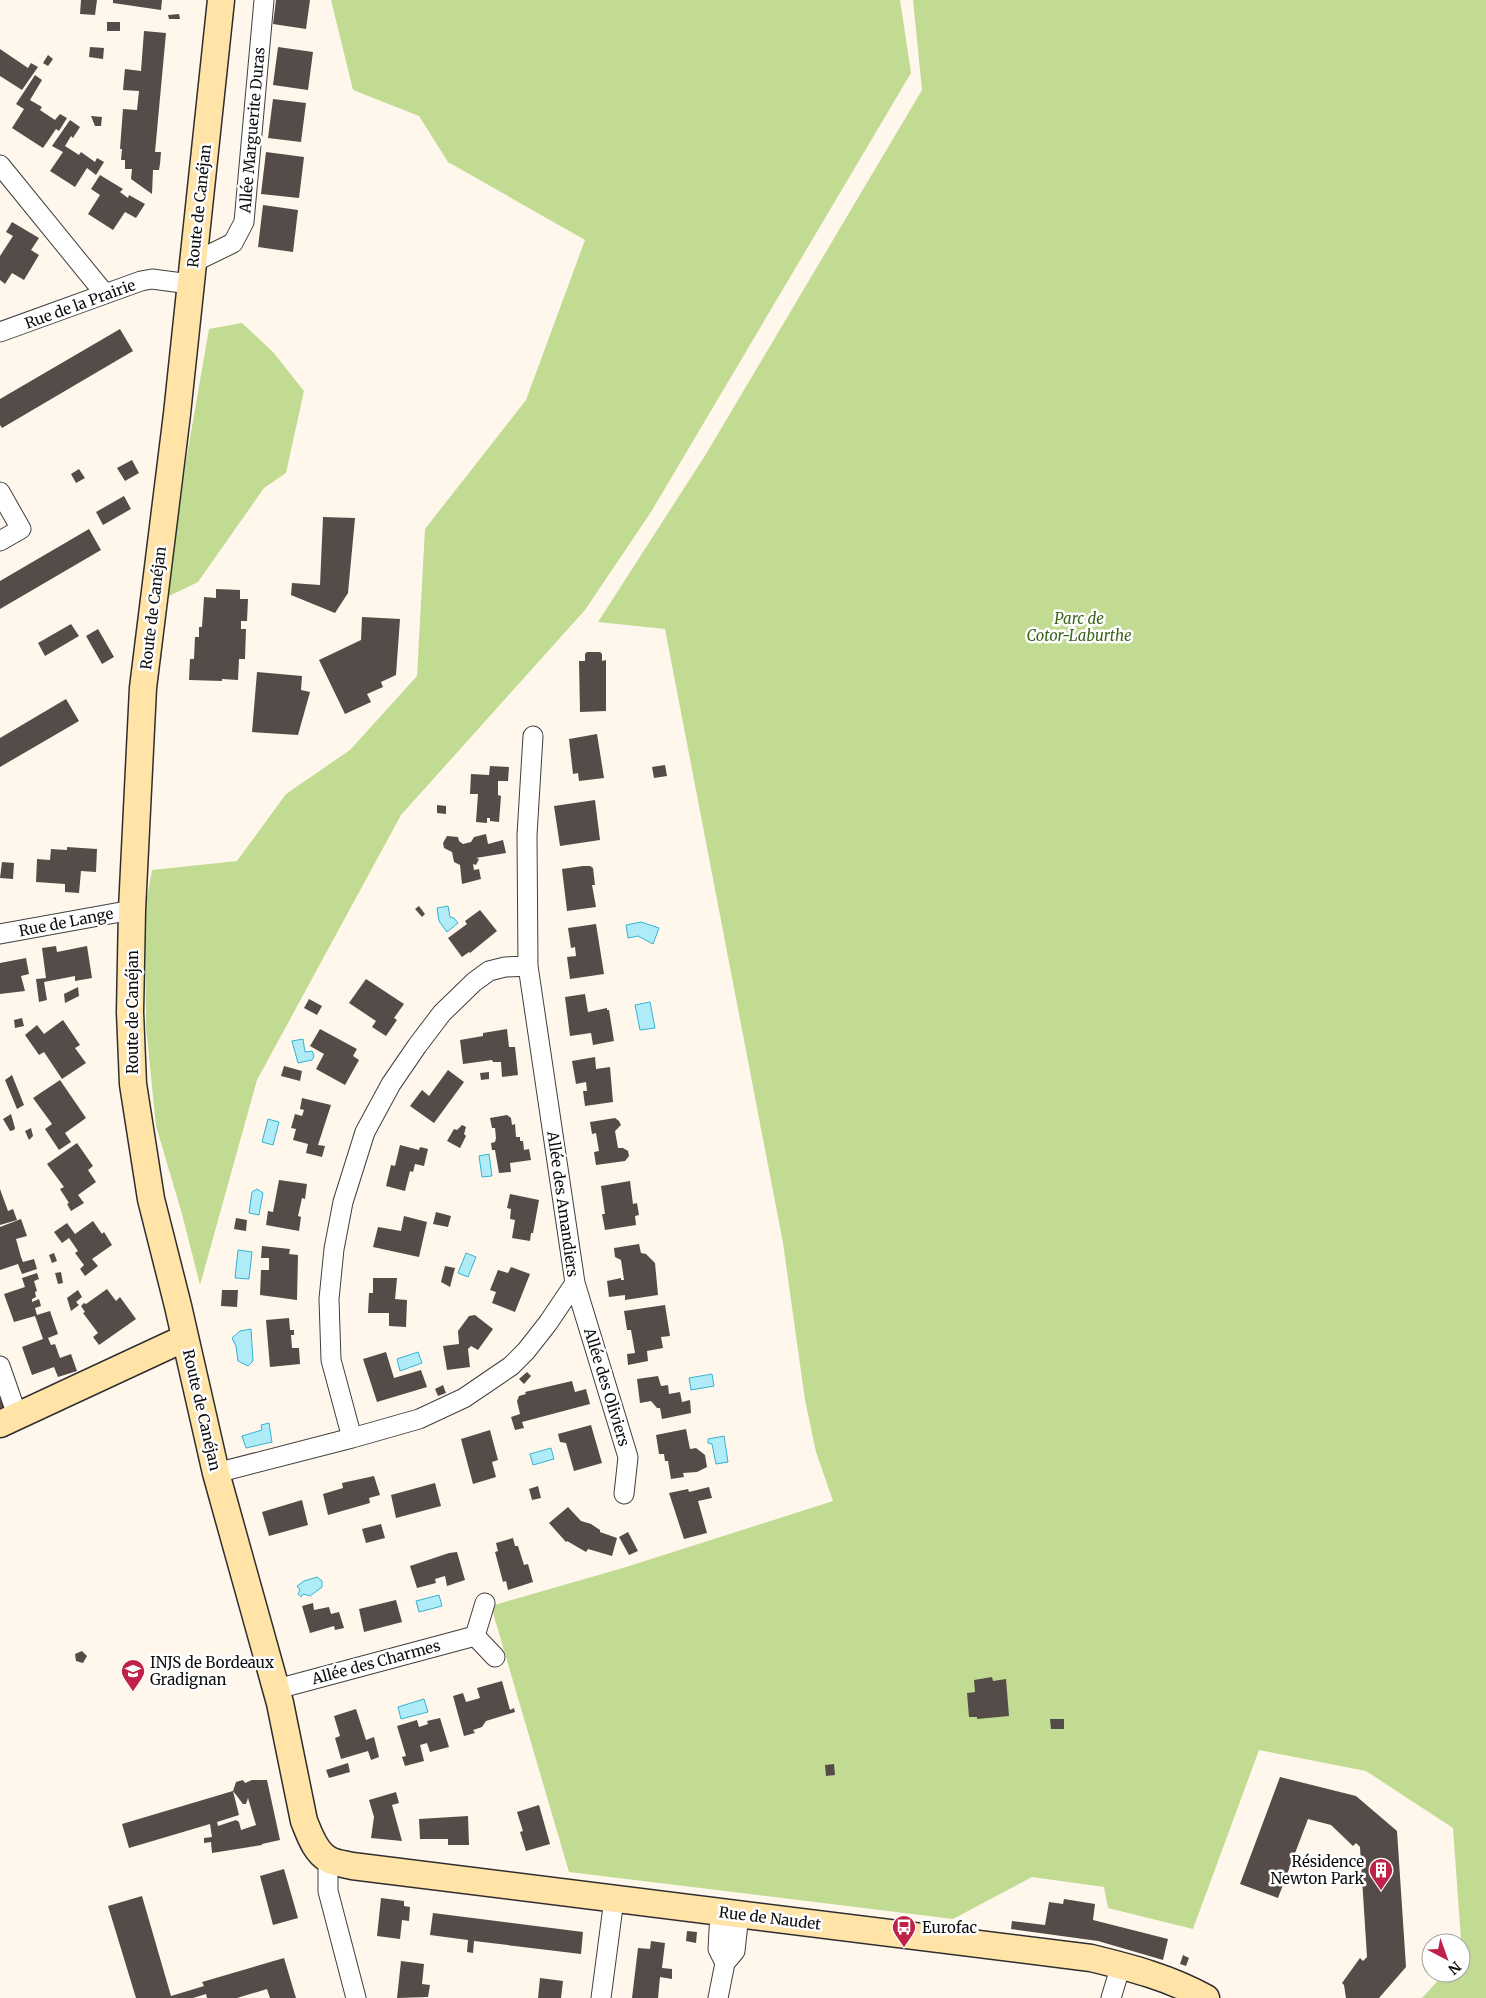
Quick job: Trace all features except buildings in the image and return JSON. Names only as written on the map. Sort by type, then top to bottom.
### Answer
[{"type":"street","name":"Route de Canéjan","points":[[221,0],[177,414],[143,688],[132,910],[130,1012],[133,1084],[151,1199],[216,1473],[276,1689],[304,1821],[314,1843],[328,1860]]},
{"type":"street","name":"Allée Marguerite Duras","points":[[191,273],[233,243],[244,222],[264,0]]},
{"type":"street","points":[[0,165],[106,294]]},
{"type":"street","name":"Rue de la Prairie","points":[[0,332],[141,281],[191,273]]},
{"type":"street","points":[[0,492],[21,529],[0,541]]},
{"type":"street","name":"Allée des Amandiers","points":[[216,1473],[352,1438],[419,1419],[442,1409],[488,1383],[526,1351],[575,1283],[528,966],[527,835],[532,736]]},
{"type":"street","name":"Rue de Lange","points":[[0,934],[132,910]]},
{"type":"street","points":[[352,1438],[331,1360],[329,1299],[334,1249],[343,1202],[365,1132],[391,1084],[442,1013],[474,982],[489,971],[505,967],[528,966]]},
{"type":"street","name":"Allée des Oliviers","points":[[575,1283],[628,1457],[624,1494]]},
{"type":"street","points":[[0,1366],[8,1419],[185,1338]]},
{"type":"street","points":[[485,1602],[475,1636],[495,1657]]},
{"type":"street","name":"Allée des Charmes","points":[[276,1689],[475,1636]]},
{"type":"street","points":[[328,1860],[328,1891],[356,1998]]},
{"type":"street","name":"Rue de Naudet","points":[[328,1860],[364,1868],[1091,1958],[1166,1978],[1206,1998]]},
{"type":"street","points":[[601,1998],[614,1899]]},
{"type":"street","points":[[718,1998],[725,1963],[735,1951],[729,1913]]},
{"type":"street","points":[[1111,1998],[1122,1965]]},
{"type":"green space","points":[[331,0],[900,0],[911,73],[651,512],[585,610],[401,815],[257,1080],[200,1285],[182,1214],[156,1126],[146,1027],[145,909],[152,870],[237,861],[286,794],[350,750],[417,676],[425,529],[526,400],[585,240],[448,162],[419,116],[353,90]]},
{"type":"green space","name":"Parc de Cotor-Laburthe","points":[[913,0],[1486,0],[1486,1998],[1422,1998],[1436,1983],[1471,1983],[1471,1933],[1460,1933],[1453,1828],[1366,1771],[1259,1750],[1193,1929],[1108,1908],[1104,1887],[1032,1877],[953,1919],[569,1872],[491,1606],[623,1568],[833,1501],[816,1452],[805,1400],[783,1243],[665,629],[598,622],[706,454],[922,90]]},
{"type":"green space","points":[[242,323],[273,352],[304,391],[286,473],[264,488],[198,582],[167,597],[186,461],[209,329]]},
{"type":"water","points":[[448,906],[450,917],[454,918],[458,923],[447,932],[439,921],[437,908]]},
{"type":"water","points":[[641,922],[659,928],[653,944],[638,936],[628,938],[626,925]]},
{"type":"water","points":[[650,1002],[655,1028],[640,1030],[635,1005]]},
{"type":"water","points":[[303,1039],[305,1052],[312,1051],[314,1056],[312,1060],[298,1063],[292,1041]]},
{"type":"water","points":[[268,1119],[279,1122],[273,1145],[262,1142]]},
{"type":"water","points":[[489,1154],[492,1176],[482,1177],[479,1156]]},
{"type":"water","points":[[257,1189],[263,1193],[259,1215],[249,1213],[252,1192]]},
{"type":"water","points":[[238,1250],[252,1252],[249,1279],[235,1278]]},
{"type":"water","points":[[466,1253],[476,1257],[468,1277],[458,1273]]},
{"type":"water","points":[[251,1329],[253,1361],[248,1366],[238,1361],[236,1346],[232,1338],[240,1331]]},
{"type":"water","points":[[418,1352],[422,1363],[400,1371],[397,1359]]},
{"type":"water","points":[[712,1374],[714,1386],[691,1390],[689,1378]]},
{"type":"water","points":[[269,1423],[272,1442],[246,1448],[242,1436],[262,1430],[261,1425]]},
{"type":"water","points":[[724,1436],[728,1462],[716,1464],[712,1444],[708,1443],[708,1439]]},
{"type":"water","points":[[551,1448],[554,1459],[533,1465],[530,1454]]},
{"type":"water","points":[[317,1577],[322,1581],[322,1587],[310,1596],[303,1594],[301,1597],[298,1594],[300,1590],[297,1586],[304,1581]]},
{"type":"water","points":[[439,1595],[442,1606],[419,1612],[416,1601]]},
{"type":"water","points":[[424,1699],[428,1712],[401,1719],[398,1707]]},
{"type":"place","name":"INJS de Bordeaux Gradignan","points":[[133,1692]]},
{"type":"place","name":"Résidence Newton Park","points":[[1381,1891]]},
{"type":"place","name":"Eurofac","points":[[904,1948]]}]
